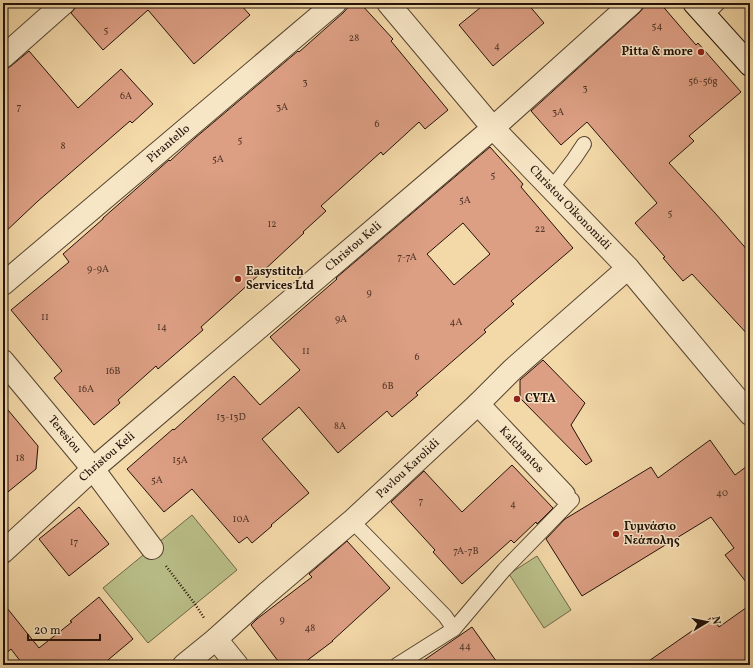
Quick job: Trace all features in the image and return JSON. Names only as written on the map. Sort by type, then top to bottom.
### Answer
[{"type":"street","points":[[3,57],[64,3]]},
{"type":"street","name":"Pirantello","points":[[3,284],[335,3]]},
{"type":"street","name":"Christou Oikonomidi","points":[[388,3],[493,128],[628,268],[750,414]]},
{"type":"street","name":"Christou Keli","points":[[3,552],[93,469],[493,128],[632,3]]},
{"type":"street","points":[[706,7],[750,65]]},
{"type":"street","name":"Pavlou Karolidi","points":[[184,665],[352,521],[478,404],[512,370],[628,268]]},
{"type":"street","name":"Teresiou","points":[[3,361],[93,469],[152,548]]},
{"type":"street","name":"Kalchantos","points":[[478,404],[564,495]]},
{"type":"street","points":[[216,639],[237,665]]},
{"type":"lane","points":[[551,189],[584,144]]},
{"type":"lane","points":[[397,665],[454,629],[504,570],[572,500],[564,495]]},
{"type":"lane","points":[[352,521],[445,616],[454,629]]},
{"type":"path","points":[[152,548],[195,604]]},
{"type":"green space","points":[[192,515],[237,570],[148,643],[103,588]]},
{"type":"green space","points":[[537,556],[571,610],[544,628],[509,574]]},
{"type":"building","points":[[76,3],[239,3],[250,15],[194,64],[148,10],[103,50],[71,13],[76,7]]},
{"type":"building","points":[[352,3],[360,3],[393,39],[391,41],[448,110],[425,129],[419,122],[383,155],[381,152],[321,206],[326,211],[261,273],[201,327],[203,330],[158,369],[156,366],[118,400],[120,403],[94,425],[54,378],[62,371],[11,310],[69,262],[63,254],[169,160],[170,161],[298,51],[299,52],[343,13]]},
{"type":"building","points":[[486,3],[527,3],[544,23],[493,66],[459,25]]},
{"type":"building","points":[[649,3],[660,3],[696,45],[698,43],[741,92],[689,136],[694,141],[669,163],[750,253],[750,337],[692,274],[683,281],[663,258],[665,257],[635,223],[657,203],[587,122],[561,145],[531,111]]},
{"type":"building","points":[[29,51],[78,108],[121,69],[153,104],[132,123],[130,121],[38,201],[3,234],[3,71]]},
{"type":"building","points":[[490,147],[523,184],[521,187],[573,248],[511,301],[514,304],[484,330],[486,332],[416,393],[418,395],[392,417],[387,411],[338,453],[299,407],[262,439],[309,493],[252,543],[247,537],[239,543],[192,489],[164,512],[127,469],[173,429],[174,430],[234,376],[260,405],[300,370],[270,337],[337,279],[336,278]],"holes":[[[463,223],[490,254],[454,285],[427,254]]]},
{"type":"building","points":[[543,360],[585,403],[571,425],[592,461],[586,465],[520,398],[520,380]]},
{"type":"building","points":[[3,404],[38,446],[36,469],[3,496]]},
{"type":"building","points":[[710,440],[735,475],[750,464],[750,587],[725,555],[734,548],[711,517],[582,596],[546,539],[565,519],[651,467],[658,478]]},
{"type":"building","points":[[512,465],[553,508],[537,524],[536,522],[514,543],[511,540],[462,584],[433,552],[435,550],[391,502],[424,471],[462,512]]},
{"type":"building","points":[[79,507],[109,544],[69,576],[39,539]]},
{"type":"building","points":[[347,541],[390,588],[333,641],[301,665],[281,665],[251,625],[312,577],[309,574]]},
{"type":"building","points":[[99,597],[133,639],[102,665],[17,665],[21,662],[11,649],[3,656],[3,603],[39,648],[72,622],[70,621]]},
{"type":"building","points":[[750,605],[750,656],[738,665],[643,665],[712,617],[719,627]]},
{"type":"building","points":[[472,627],[499,665],[417,665],[459,636]]},
{"type":"place","name":"Pitta & more","points":[[701,52]]},
{"type":"place","name":"Easystitch Services Ltd","points":[[238,279]]},
{"type":"place","name":"CYTA","points":[[517,399]]},
{"type":"place","name":"Γυμνάσιο Νεάπολης","points":[[616,534]]}]
